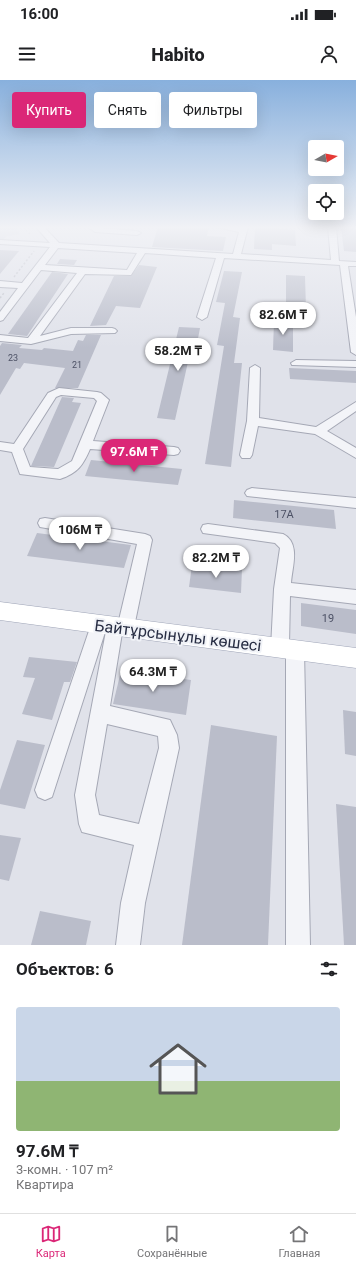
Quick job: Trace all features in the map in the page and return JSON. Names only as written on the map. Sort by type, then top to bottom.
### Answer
[{"type":"main road","name":"Байтұрсынұлы көшесі","points":[[0,611],[356,658]]},
{"type":"street","points":[[0,318],[39,267]]},
{"type":"street","points":[[43,267],[128,273],[133,267]]},
{"type":"street","points":[[202,317],[217,267]]},
{"type":"street","points":[[341,267],[356,352]]},
{"type":"street","points":[[31,341],[83,271]]},
{"type":"street","points":[[6,284],[25,286]]},
{"type":"street","points":[[0,338],[31,341],[71,331],[112,331]]},
{"type":"street","points":[[296,363],[356,364]]},
{"type":"street","points":[[246,455],[253,421],[255,368]]},
{"type":"street","points":[[59,391],[97,395],[103,400],[77,464],[60,474],[25,471],[17,449],[52,395],[59,391]]},
{"type":"street","points":[[318,431],[356,406]]},
{"type":"street","points":[[253,421],[318,431],[356,454]]},
{"type":"street","points":[[84,444],[174,451]]},
{"type":"street","points":[[0,446],[17,449]]},
{"type":"street","points":[[252,493],[356,503]]},
{"type":"street","points":[[45,523],[145,540],[113,626],[45,790]]},
{"type":"street","points":[[208,530],[278,538],[284,541],[287,548],[282,589],[288,649],[298,945]]},
{"type":"street","points":[[282,589],[356,597]]},
{"type":"street","points":[[113,626],[85,796],[90,824],[147,837]]},
{"type":"street","points":[[99,713],[163,727],[167,735],[169,748],[147,837],[133,903],[128,945]]},
{"type":"path","points":[[0,294],[6,284],[21,267]]},
{"type":"path","points":[[0,298],[6,284],[21,267]]},
{"type":"building","points":[[0,267],[5,267],[0,274]]},
{"type":"building","points":[[137,267],[157,267],[140,308],[116,306],[106,325],[90,326],[114,276],[131,276]]},
{"type":"building","points":[[224,271],[242,272],[233,317],[240,318],[234,363],[242,363],[231,467],[205,464],[224,346],[217,345],[225,303],[216,302]]},
{"type":"building","points":[[52,272],[68,274],[27,336],[8,334]]},
{"type":"building","points":[[286,275],[305,276],[306,309],[286,307]]},
{"type":"building","points":[[274,320],[293,322],[293,352],[273,350]]},
{"type":"building","points":[[179,327],[200,328],[195,354],[190,353],[175,420],[157,418]]},
{"type":"building","points":[[86,335],[101,335],[78,388],[55,388],[65,368],[24,363],[20,369],[16,368],[0,395],[0,346],[2,343],[22,345],[19,348],[42,350],[44,348],[73,351],[78,340],[83,341]]},
{"type":"building","points":[[289,368],[356,371],[356,383],[290,379]]},
{"type":"building","points":[[62,397],[74,398],[72,402],[81,403],[54,467],[31,466]]},
{"type":"building","points":[[91,460],[182,469],[178,485],[85,476]]},
{"type":"building","points":[[234,500],[334,510],[336,529],[233,518]]},
{"type":"building","points":[[37,533],[131,545],[124,568],[27,556]]},
{"type":"building","points":[[192,565],[242,569],[241,593],[189,587]]},
{"type":"building","points":[[301,603],[356,610],[356,634],[301,626]]},
{"type":"building","points":[[29,657],[77,662],[70,682],[64,682],[52,720],[22,714],[35,678],[23,677]]},
{"type":"building","points":[[121,671],[191,680],[186,715],[113,704]]},
{"type":"building","points":[[343,710],[356,712],[356,756],[345,754]]},
{"type":"building","points":[[211,725],[277,736],[268,945],[182,945]]},
{"type":"building","points":[[17,740],[45,745],[25,809],[0,804],[0,790]]},
{"type":"building","points":[[336,804],[356,807],[356,945],[344,945]]},
{"type":"building","points":[[0,835],[21,838],[9,881],[0,879]]},
{"type":"building","points":[[40,911],[91,921],[86,945],[31,945]]}]
